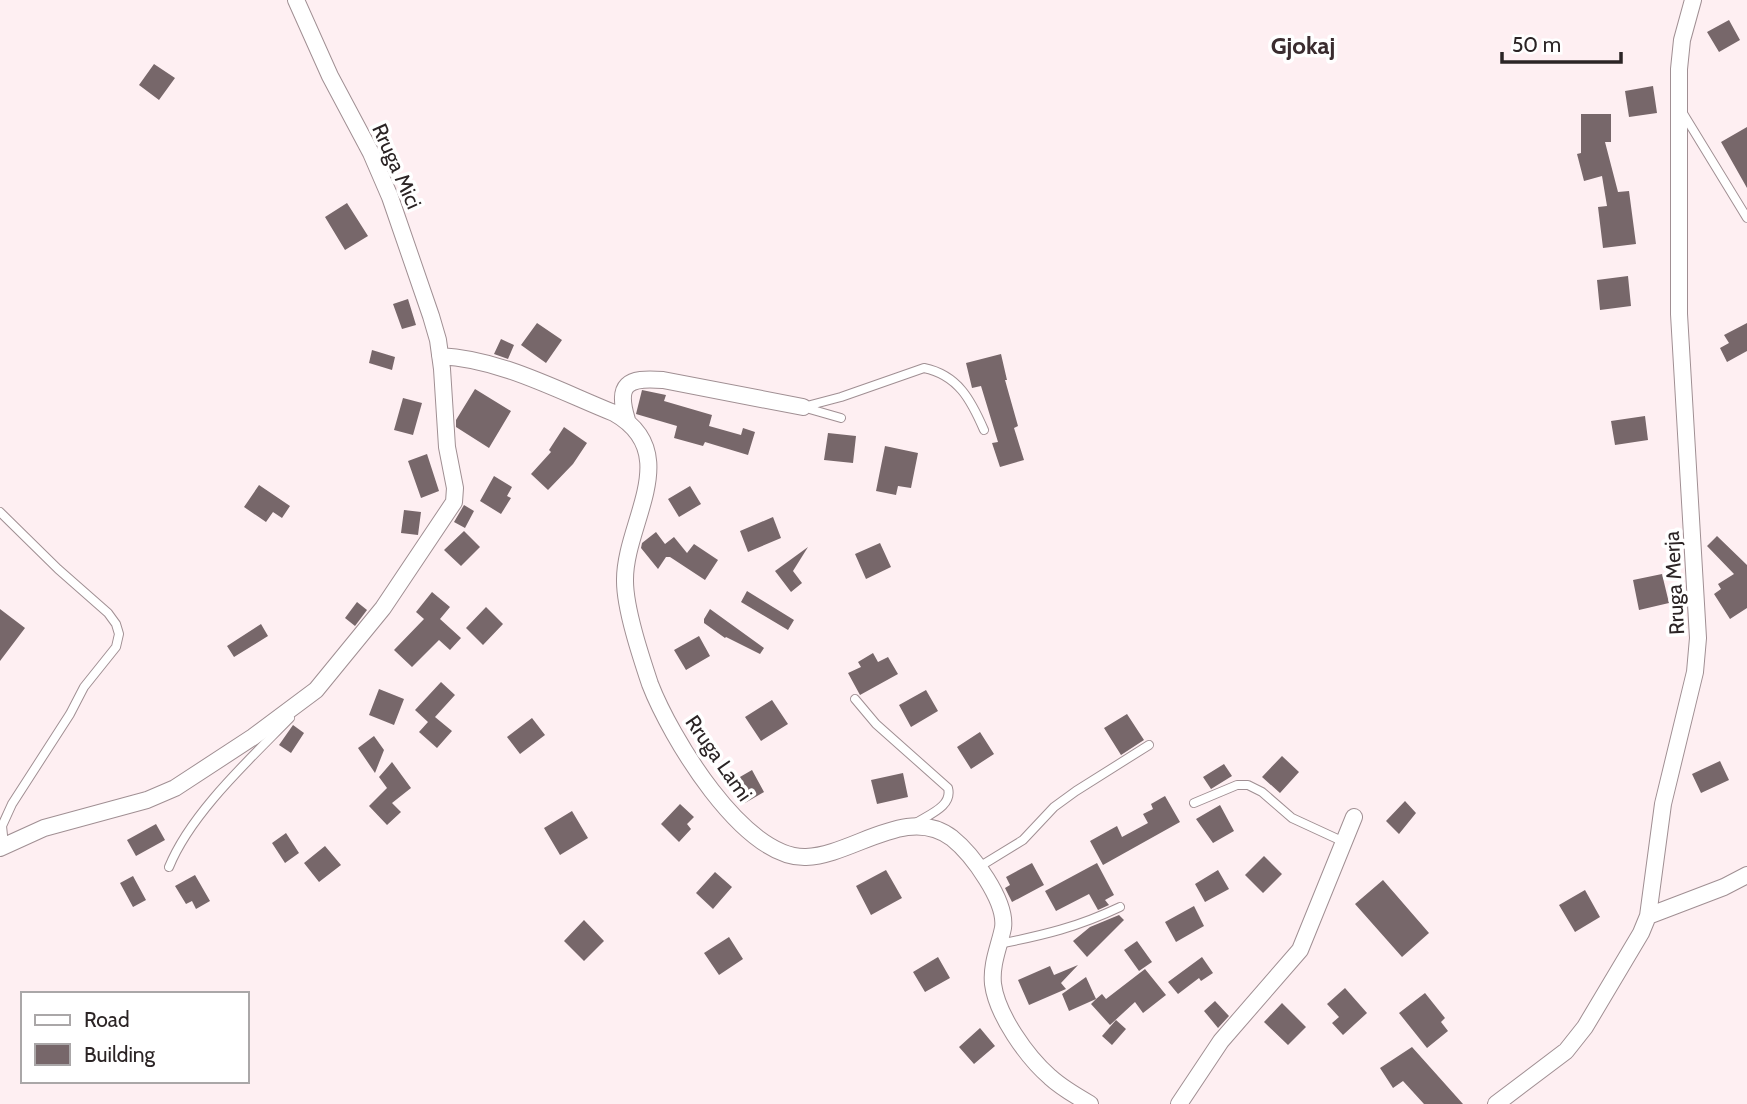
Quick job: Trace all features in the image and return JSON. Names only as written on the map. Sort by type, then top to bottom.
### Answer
[{"type":"street","name":"Rruga Mici","points":[[2,846],[44,828],[147,800],[175,788],[253,737],[316,690],[383,608],[454,502],[455,488],[447,447],[440,356],[431,316],[390,197],[296,0]]},
{"type":"street","name":"Rruga Merja","points":[[1496,1104],[1566,1051],[1579,1035],[1641,933],[1648,916],[1663,804],[1695,672],[1698,638],[1679,314],[1679,106],[1682,40],[1693,0]]},
{"type":"street","points":[[440,356],[474,359],[496,366],[627,420]]},
{"type":"street","points":[[627,420],[621,403],[622,393],[627,385],[642,378],[803,407]]},
{"type":"street","name":"Rruga Lami","points":[[627,420],[645,445],[649,461],[644,499],[626,559],[625,583],[651,684],[688,757],[732,815],[752,834],[789,856],[807,857],[828,853],[910,826],[930,827],[944,832],[966,851],[978,868],[994,893],[1003,916],[1003,928],[993,965],[993,981],[995,999],[1005,1018],[1035,1061],[1051,1078],[1090,1104]]},
{"type":"street","points":[[1179,1104],[1221,1041],[1300,950],[1354,817]]},
{"type":"street","points":[[1648,916],[1724,887],[1747,875]]},
{"type":"lane","points":[[1679,106],[1747,218]]},
{"type":"lane","points":[[803,407],[841,397],[924,368],[937,371],[956,382],[971,402],[984,430]]},
{"type":"lane","points":[[803,407],[841,418]]},
{"type":"lane","points":[[0,512],[108,613],[119,634],[116,647],[84,687],[70,714],[12,804],[2,826],[2,846]]},
{"type":"lane","points":[[169,867],[176,849],[187,833],[228,783],[316,690]]},
{"type":"lane","points":[[855,699],[876,724],[948,788],[950,796],[947,803],[910,826]]},
{"type":"lane","points":[[978,868],[1023,840],[1054,807],[1076,791],[1149,745]]},
{"type":"lane","points":[[1194,803],[1237,785],[1248,785],[1262,792],[1292,818],[1344,842]]},
{"type":"lane","points":[[997,944],[1046,935],[1085,923],[1120,907]]},
{"type":"building","points":[[1729,20],[1740,40],[1719,52],[1707,32]]},
{"type":"building","points":[[154,64],[175,78],[159,100],[139,85]]},
{"type":"building","points":[[1653,86],[1657,113],[1629,117],[1625,91]]},
{"type":"building","points":[[1581,114],[1611,114],[1611,142],[1605,142],[1618,192],[1629,191],[1636,244],[1603,248],[1598,207],[1607,206],[1602,176],[1584,181],[1577,154],[1581,153]]},
{"type":"building","points":[[1747,127],[1747,188],[1721,142]]},
{"type":"building","points":[[347,203],[368,236],[345,250],[325,217]]},
{"type":"building","points":[[1628,276],[1631,306],[1600,310],[1597,280]]},
{"type":"building","points":[[408,299],[416,325],[402,329],[393,304]]},
{"type":"building","points":[[537,323],[562,340],[546,363],[521,345]]},
{"type":"building","points":[[1747,323],[1747,351],[1727,362],[1720,348],[1729,343],[1724,335]]},
{"type":"building","points":[[501,339],[514,345],[508,359],[494,354]]},
{"type":"building","points":[[372,350],[395,357],[392,370],[369,363]]},
{"type":"building","points":[[1001,354],[1018,426],[1014,428],[1024,460],[1000,467],[992,443],[998,442],[981,386],[972,388],[966,363]]},
{"type":"building","points":[[475,389],[511,411],[489,448],[456,427],[456,420]]},
{"type":"building","points":[[642,390],[666,395],[664,401],[712,415],[709,426],[741,435],[743,428],[755,432],[748,455],[705,442],[703,446],[674,438],[677,426],[636,414]]},
{"type":"building","points":[[403,398],[422,403],[413,435],[394,430]]},
{"type":"building","points":[[1645,416],[1648,440],[1615,445],[1611,421]]},
{"type":"building","points":[[564,427],[587,443],[573,464],[548,490],[531,474],[551,452],[549,450]]},
{"type":"building","points":[[828,433],[856,436],[853,463],[824,460]]},
{"type":"building","points":[[885,446],[918,453],[911,488],[898,486],[896,495],[876,491]]},
{"type":"building","points":[[427,454],[439,491],[421,498],[408,461]]},
{"type":"building","points":[[494,476],[512,487],[507,496],[511,498],[501,514],[480,501]]},
{"type":"building","points":[[259,485],[290,506],[282,518],[273,512],[266,522],[244,507]]},
{"type":"building","points":[[690,486],[701,504],[679,517],[668,499]]},
{"type":"building","points":[[464,505],[474,511],[465,528],[454,522]]},
{"type":"building","points":[[404,510],[421,512],[418,535],[401,533]]},
{"type":"building","points":[[773,517],[781,538],[748,552],[740,531]]},
{"type":"building","points":[[464,531],[480,547],[461,566],[444,550]]},
{"type":"building","points":[[656,532],[665,544],[674,537],[687,553],[694,544],[718,560],[705,580],[670,557],[666,557],[658,569],[641,548],[642,543]]},
{"type":"building","points":[[1717,536],[1747,565],[1747,608],[1730,619],[1714,594],[1721,589],[1718,584],[1734,574],[1707,546]]},
{"type":"building","points":[[880,543],[891,567],[866,579],[855,554]]},
{"type":"building","points":[[808,547],[793,571],[802,583],[791,592],[775,571]]},
{"type":"building","points":[[1662,574],[1669,603],[1639,610],[1633,580]]},
{"type":"building","points":[[747,591],[794,620],[788,630],[741,602]]},
{"type":"building","points":[[432,592],[450,607],[440,619],[461,638],[450,650],[439,640],[412,667],[394,650],[424,619],[416,612]]},
{"type":"building","points":[[357,602],[367,610],[355,626],[345,618]]},
{"type":"building","points":[[486,607],[503,624],[483,645],[466,628]]},
{"type":"building","points":[[0,609],[25,628],[0,661]]},
{"type":"building","points":[[710,609],[764,648],[760,654],[725,638],[704,623]]},
{"type":"building","points":[[261,624],[268,636],[234,657],[227,646]]},
{"type":"building","points":[[699,636],[710,656],[686,670],[674,650]]},
{"type":"building","points":[[873,653],[878,662],[888,657],[898,674],[860,695],[848,673],[861,667],[858,662]]},
{"type":"building","points":[[441,682],[455,695],[435,717],[452,731],[437,748],[419,732],[428,722],[415,710]]},
{"type":"building","points":[[379,689],[404,699],[394,725],[369,715]]},
{"type":"building","points":[[926,690],[938,711],[911,727],[899,705]]},
{"type":"building","points":[[772,700],[788,724],[761,741],[745,717]]},
{"type":"building","points":[[1127,714],[1144,740],[1121,755],[1104,728]]},
{"type":"building","points":[[532,718],[545,735],[520,754],[507,737]]},
{"type":"building","points":[[293,725],[304,733],[291,753],[279,745]]},
{"type":"building","points":[[980,732],[994,754],[971,769],[957,747]]},
{"type":"building","points":[[374,736],[384,750],[375,773],[358,748]]},
{"type":"building","points":[[1282,756],[1299,772],[1280,793],[1262,777]]},
{"type":"building","points":[[1720,761],[1729,780],[1701,793],[1692,774]]},
{"type":"building","points":[[392,762],[411,788],[392,803],[401,812],[387,825],[369,806],[387,788],[379,777]]},
{"type":"building","points":[[1224,764],[1232,776],[1211,789],[1203,777]]},
{"type":"building","points":[[752,770],[764,792],[745,803],[733,781]]},
{"type":"building","points":[[903,773],[908,797],[877,804],[871,780]]},
{"type":"building","points":[[1165,796],[1180,822],[1103,865],[1090,841],[1117,826],[1122,837],[1148,823],[1143,814],[1153,809],[1151,804]]},
{"type":"building","points":[[1405,801],[1416,813],[1399,834],[1386,821]]},
{"type":"building","points":[[680,804],[694,817],[687,824],[691,829],[679,842],[661,824]]},
{"type":"building","points":[[1220,805],[1234,831],[1213,843],[1196,819]]},
{"type":"building","points":[[572,811],[588,838],[560,855],[544,828]]},
{"type":"building","points":[[156,824],[165,840],[136,856],[127,840]]},
{"type":"building","points":[[286,833],[299,853],[285,863],[272,843]]},
{"type":"building","points":[[325,846],[341,865],[319,882],[304,863]]},
{"type":"building","points":[[1264,856],[1282,874],[1263,893],[1245,875]]},
{"type":"building","points":[[1032,863],[1044,885],[1012,902],[1005,888],[1010,885],[1006,877]]},
{"type":"building","points":[[1097,863],[1114,895],[1105,900],[1109,905],[1098,910],[1089,894],[1056,911],[1045,891]]},
{"type":"building","points":[[886,870],[902,898],[871,915],[856,886]]},
{"type":"building","points":[[1218,870],[1229,889],[1205,902],[1195,884]]},
{"type":"building","points":[[715,872],[732,887],[713,909],[696,893]]},
{"type":"building","points":[[195,875],[210,901],[196,909],[192,901],[186,904],[175,886]]},
{"type":"building","points":[[133,876],[146,900],[133,907],[120,883]]},
{"type":"building","points":[[1383,880],[1429,933],[1402,957],[1355,904]]},
{"type":"building","points":[[1585,890],[1600,917],[1575,932],[1559,905]]},
{"type":"building","points":[[1194,906],[1204,926],[1176,942],[1165,922]]},
{"type":"building","points":[[1119,915],[1124,920],[1087,957],[1073,941],[1090,927]]},
{"type":"building","points":[[584,920],[604,941],[584,961],[564,941]]},
{"type":"building","points":[[729,937],[743,959],[719,975],[704,953]]},
{"type":"building","points":[[1137,941],[1152,962],[1139,971],[1124,950]]},
{"type":"building","points":[[938,957],[950,978],[925,992],[913,972]]},
{"type":"building","points":[[1202,957],[1213,973],[1201,981],[1199,978],[1178,994],[1168,982]]},
{"type":"building","points":[[1078,965],[1061,983],[1066,989],[1029,1005],[1018,980],[1050,966],[1054,975]]},
{"type":"building","points":[[1145,969],[1166,995],[1143,1013],[1135,1002],[1110,1025],[1091,1004],[1102,994],[1106,999]]},
{"type":"building","points":[[1086,977],[1096,999],[1069,1011],[1062,994]]},
{"type":"building","points":[[1345,988],[1367,1013],[1343,1035],[1332,1023],[1339,1017],[1327,1004]]},
{"type":"building","points":[[1425,993],[1445,1018],[1441,1022],[1448,1031],[1427,1048],[1399,1013]]},
{"type":"building","points":[[1215,1001],[1229,1016],[1218,1028],[1204,1011]]},
{"type":"building","points":[[1282,1003],[1306,1027],[1288,1045],[1264,1022]]},
{"type":"building","points":[[1116,1020],[1126,1029],[1112,1045],[1102,1036]]},
{"type":"building","points":[[980,1028],[995,1046],[974,1064],[959,1047]]},
{"type":"building","points":[[1412,1047],[1463,1104],[1424,1104],[1403,1081],[1393,1088],[1380,1068]]},
{"type":"district","name":"Gjokaj","points":[[1303,45]]}]
